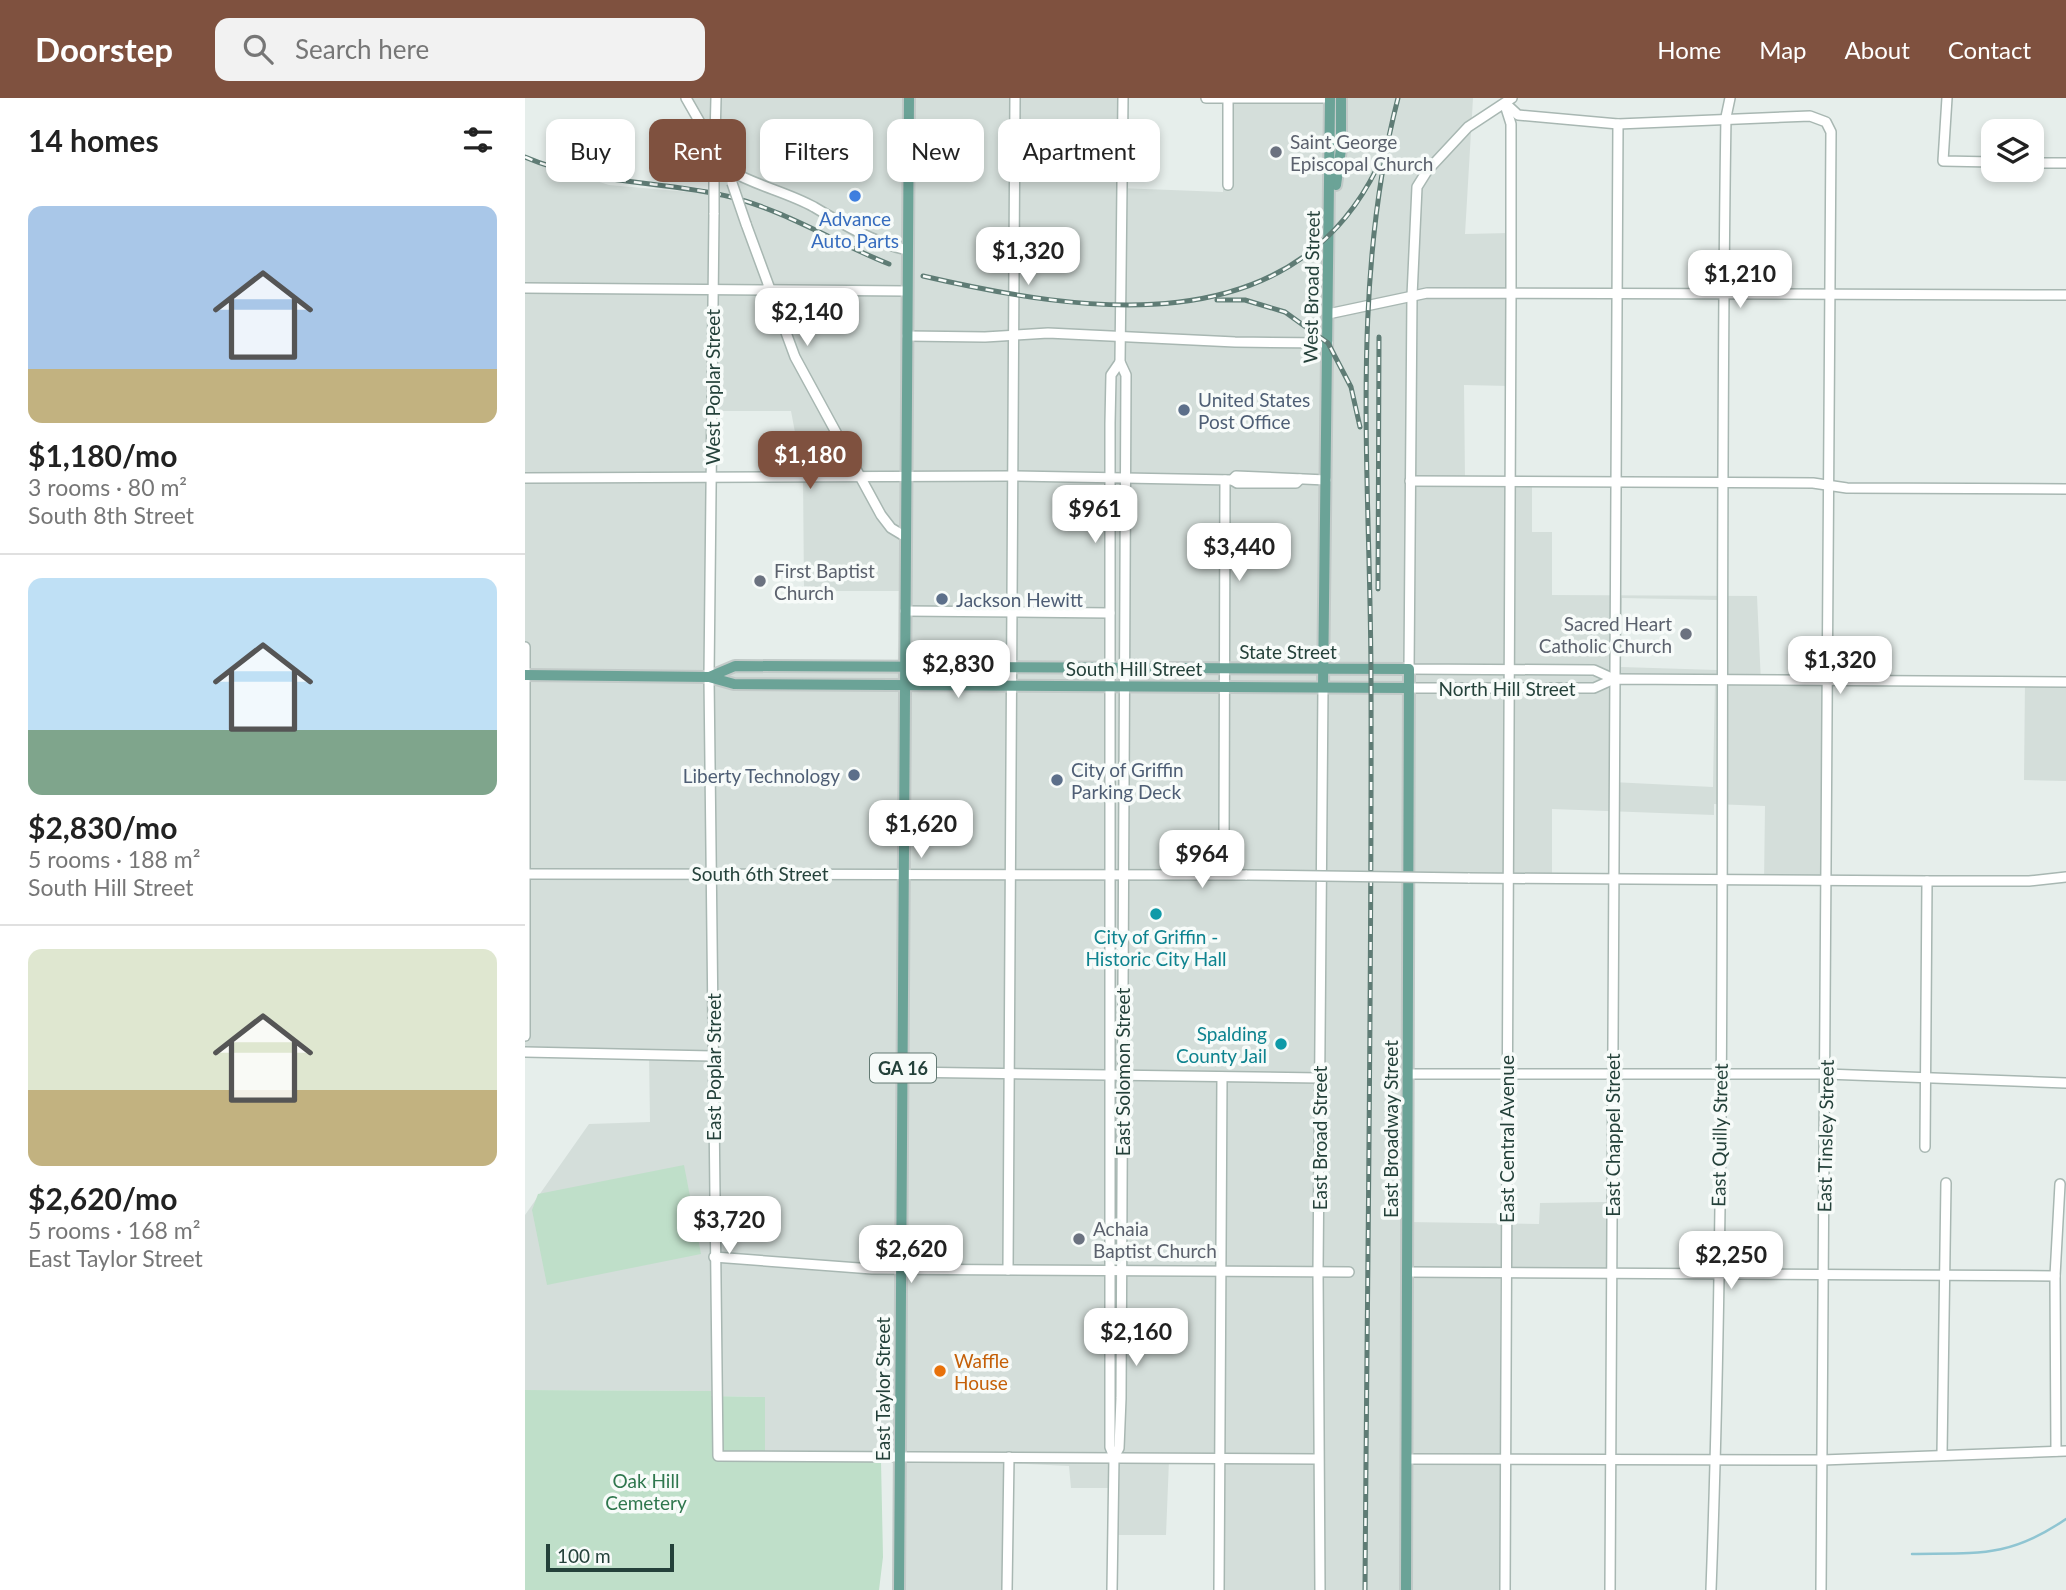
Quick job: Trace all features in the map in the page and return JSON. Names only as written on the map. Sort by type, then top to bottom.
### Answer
[{"type":"main road","name":"East Taylor Street","points":[[899,1590],[899,1270],[903,1072],[909,98]]},
{"type":"main road","name":"West Broad Street","points":[[1323,687],[1330,98]]},
{"type":"main road","points":[[1329,229],[1341,149],[1341,98]]},
{"type":"main road","name":"State Street","points":[[709,677],[734,666],[1409,668]]},
{"type":"main road","name":"East Broadway Street","points":[[1406,1590],[1409,668]]},
{"type":"main road","name":"South Hill Street","points":[[525,674],[709,677],[734,684],[1409,688]]},
{"type":"street","points":[[686,98],[698,119]]},
{"type":"street","name":"West Poplar Street","points":[[716,98],[716,119]]},
{"type":"street","points":[[1007,1270],[1015,98]]},
{"type":"street","points":[[1120,362],[1123,98]]},
{"type":"street","points":[[1206,98],[1330,98]]},
{"type":"street","points":[[1228,98],[1228,184]]},
{"type":"street","name":"East Quilly Street","points":[[1711,1590],[1716,1461],[1720,1074],[1723,295],[1726,117],[1730,98]]},
{"type":"street","points":[[1947,98],[1943,161],[1981,162]]},
{"type":"street","points":[[1409,668],[1412,296],[1417,187],[1427,171],[1468,127],[1508,100],[1518,115],[1618,124],[1726,117]]},
{"type":"street","name":"East Central Avenue","points":[[1504,1590],[1511,295],[1511,124],[1508,100]]},
{"type":"street","name":"East Tinsley Street","points":[[1726,117],[1809,116],[1826,122],[1831,132],[1832,296],[1821,1590]]},
{"type":"street","name":"East Chappel Street","points":[[1610,1590],[1618,124]]},
{"type":"street","points":[[2044,163],[2066,163]]},
{"type":"street","points":[[746,177],[814,207],[827,218],[875,240],[907,250]]},
{"type":"street","name":"West Poplar Street","points":[[709,677],[715,182]]},
{"type":"street","points":[[732,182],[768,291],[818,405],[891,528],[906,537]]},
{"type":"street","points":[[525,288],[907,291]]},
{"type":"street","points":[[1328,314],[1412,296],[2066,295]]},
{"type":"street","points":[[907,336],[1048,332],[1121,337],[1328,343]]},
{"type":"street","name":"East Solomon Street","points":[[1112,1590],[1114,1457],[1109,1447],[1109,613],[1111,375],[1120,362]]},
{"type":"street","name":"East Solomon Street","points":[[1114,1457],[1119,1448],[1126,686],[1126,375],[1120,362]]},
{"type":"street","points":[[525,478],[1012,476],[1229,480],[1236,477],[1296,477],[1326,480]]},
{"type":"street","points":[[1224,852],[1224,668],[1229,480]]},
{"type":"street","points":[[1411,481],[1617,481],[1829,485],[1847,488],[2066,489]]},
{"type":"street","points":[[905,611],[1109,613]]},
{"type":"street","points":[[525,647],[525,1036]]},
{"type":"street","name":"State Street","points":[[1409,668],[1594,670],[1614,679]]},
{"type":"street","name":"East Poplar Street","points":[[709,677],[717,1457],[899,1457]]},
{"type":"street","name":"North Hill Street","points":[[1409,688],[1594,688],[1614,679],[2066,682]]},
{"type":"street","name":"East Broad Street","points":[[1320,1590],[1318,1272],[1323,687]]},
{"type":"street","name":"South 6th Street","points":[[526,874],[1247,875],[1827,881],[2029,881],[2066,877]]},
{"type":"street","points":[[1925,1147],[1927,881]]},
{"type":"street","points":[[525,1052],[712,1056]]},
{"type":"street","points":[[903,1072],[1122,1073],[1319,1078]]},
{"type":"street","points":[[1408,1074],[1826,1074],[2066,1083]]},
{"type":"street","points":[[1219,1590],[1222,1077]]},
{"type":"street","points":[[1943,1454],[1947,1183]]},
{"type":"street","points":[[2056,1451],[2055,1276],[2061,1258],[2060,1184]]},
{"type":"street","points":[[714,1257],[899,1270],[1349,1272]]},
{"type":"street","points":[[1408,1272],[2055,1276]]},
{"type":"street","points":[[1407,1460],[1822,1460],[2066,1451]]},
{"type":"street","points":[[899,1457],[1318,1459]]},
{"type":"street","points":[[1007,1590],[1009,1457]]},
{"type":"shaded area","points":[[684,98],[1118,98],[1118,119],[998,119],[998,182],[1119,182],[1119,188],[1223,192],[1227,98],[1473,98],[1465,234],[1509,233],[1510,386],[1464,385],[1465,479],[1532,480],[1532,532],[1552,532],[1552,595],[1757,596],[1761,683],[1826,683],[1825,884],[1764,883],[1765,806],[1714,804],[1714,815],[1552,809],[1552,881],[1409,879],[1407,1222],[1539,1224],[1540,1203],[1607,1202],[1606,1277],[1500,1277],[1500,1590],[1215,1590],[1217,1462],[1169,1460],[1166,1535],[1115,1535],[1114,1488],[1071,1488],[1069,1466],[1005,1463],[1004,1590],[903,1590],[906,1461],[765,1461],[764,1397],[711,1396],[711,1391],[525,1390],[525,1215],[589,1124],[650,1122],[649,1055],[525,1051],[525,158],[546,165],[546,182],[600,182],[711,194],[712,182],[746,182],[746,119],[697,119]],"holes":[[[711,411],[791,411],[803,475],[804,591],[907,591],[907,667],[705,671],[705,469]],[[1622,598],[1718,600],[1717,670],[1621,667]],[[1614,677],[1715,681],[1713,787],[1612,782]]]},
{"type":"shaded area","points":[[2066,678],[2066,781],[2024,780],[2025,679]]},
{"type":"green space","points":[[684,1165],[701,1254],[547,1285],[532,1210],[538,1194]]},
{"type":"green space","name":"Oak Hill Cemetery","points":[[525,1390],[711,1391],[711,1396],[765,1397],[765,1461],[881,1461],[883,1557],[879,1590],[525,1590]]},
{"type":"waterway","points":[[1912,1554],[1975,1553],[2010,1547],[2046,1532],[2066,1519]]},
{"type":"railway","points":[[1365,1590],[1371,795],[1366,388],[1373,242],[1383,169],[1398,98]]},
{"type":"railway","points":[[525,157],[575,173],[731,197],[771,210],[889,264]]},
{"type":"railway","points":[[923,276],[1049,300],[1114,305],[1177,302],[1237,290],[1292,265],[1339,225],[1377,168]]},
{"type":"railway","points":[[1217,300],[1245,300],[1285,312],[1328,343],[1351,387],[1360,427]]},
{"type":"railway","points":[[1378,589],[1379,337]]},
{"type":"place","name":"Saint George Episcopal Church","points":[[1276,152]]},
{"type":"place","name":"Advance Auto Parts","points":[[855,196]]},
{"type":"place","name":"United States Post Office","points":[[1184,410]]},
{"type":"place","name":"First Baptist Church","points":[[760,581]]},
{"type":"place","name":"Jackson Hewitt","points":[[942,599]]},
{"type":"place","name":"Sacred Heart Catholic Church","points":[[1686,634]]},
{"type":"place","name":"Liberty Technology","points":[[854,775]]},
{"type":"place","name":"City of Griffin Parking Deck","points":[[1057,780]]},
{"type":"place","name":"City of Griffin - Historic City Hall","points":[[1156,914]]},
{"type":"place","name":"Spalding County Jail","points":[[1281,1044]]},
{"type":"place","name":"Achaia Baptist Church","points":[[1079,1239]]},
{"type":"place","name":"Waffle House","points":[[940,1371]]}]
